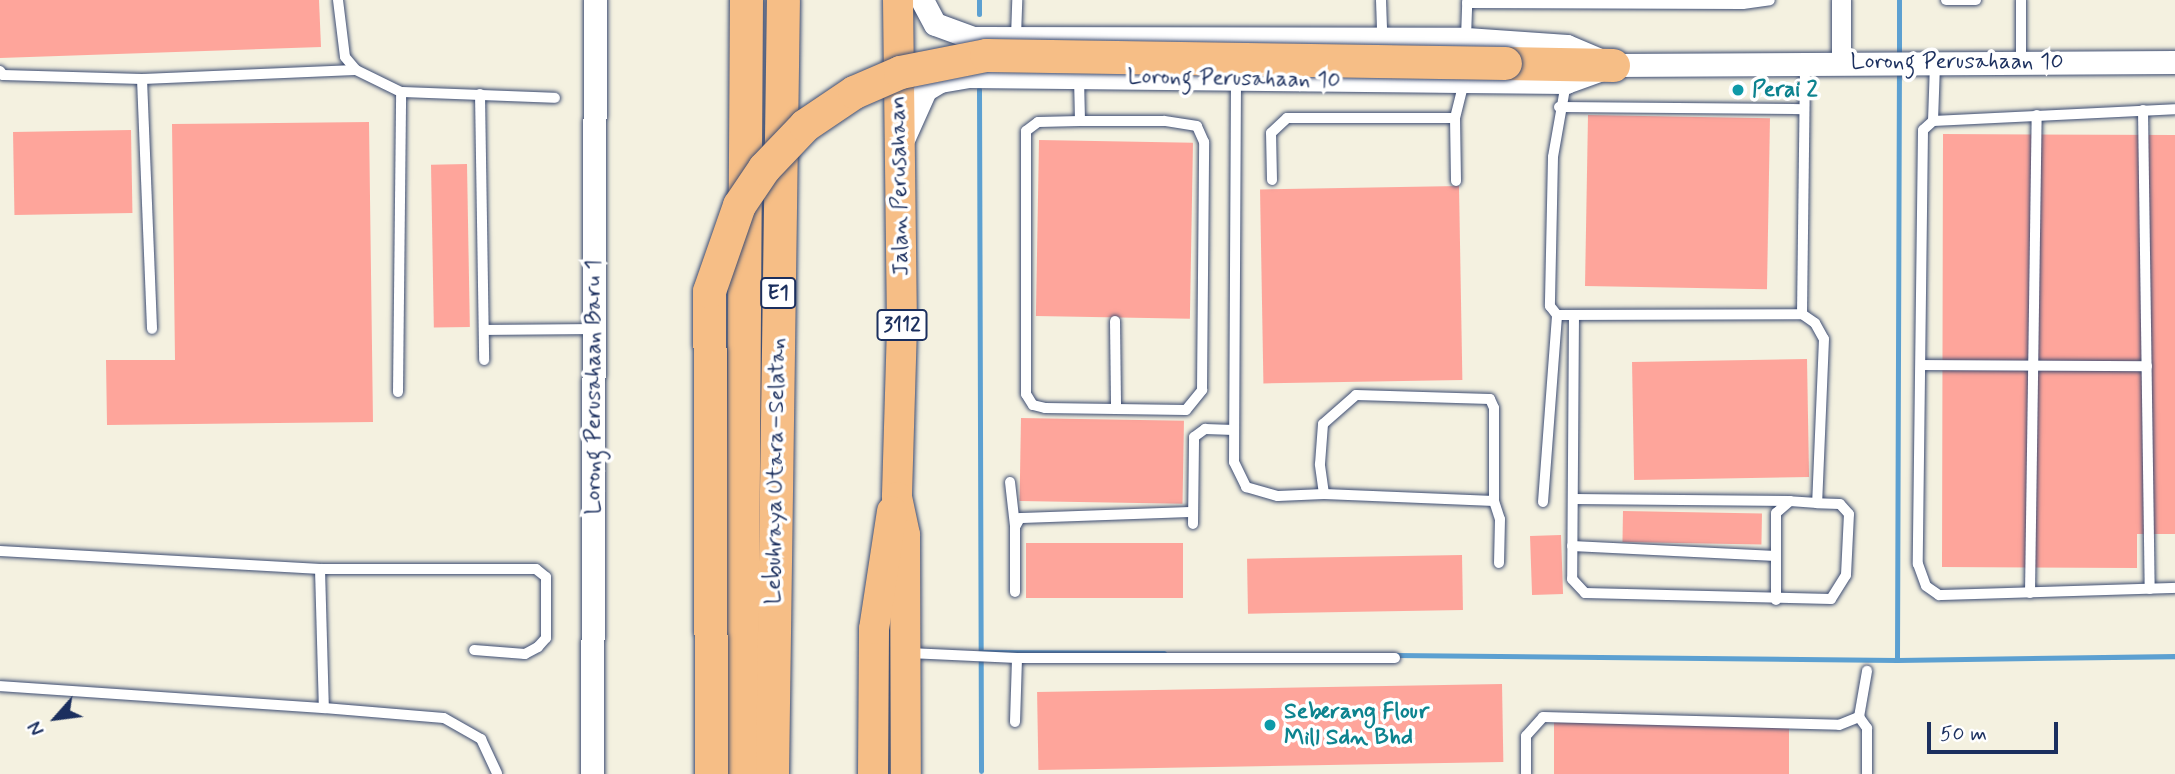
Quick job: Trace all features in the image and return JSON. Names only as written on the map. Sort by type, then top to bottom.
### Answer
[{"type":"highway","name":"Lebuhraya Utara–Selatan","points":[[741,774],[747,0]]},
{"type":"highway","name":"Lebuhraya Utara–Selatan","points":[[772,774],[783,0]]},
{"type":"highway","points":[[711,774],[709,291],[740,205],[764,168],[805,125],[854,92],[900,72],[986,55],[1612,65]]},
{"type":"highway","points":[[772,721],[790,774]]},
{"type":"main road","name":"Jalan Perusahaan","points":[[873,774],[876,599],[897,497],[902,326],[898,0]]},
{"type":"main road","name":"Jalan Perusahaan","points":[[897,497],[905,535],[908,773]]},
{"type":"street","name":"Lorong Perusahaan Baru 1","points":[[592,774],[595,0]]},
{"type":"street","name":"Lorong Perusahaan 10","points":[[922,0],[935,24],[951,34],[1016,37],[1466,39],[1567,46],[1612,65]]},
{"type":"street","points":[[1841,0],[1841,62]]},
{"type":"street","name":"Lorong Perusahaan 10","points":[[899,153],[916,103],[925,90],[940,81],[968,76],[1566,82],[1612,65],[2175,62]]},
{"type":"lane","points":[[338,0],[345,57],[356,70],[401,92],[555,98]]},
{"type":"lane","points":[[1016,37],[1017,0]]},
{"type":"lane","points":[[1381,0],[1382,39]]},
{"type":"lane","points":[[1466,39],[1467,1],[1743,4],[1770,0]]},
{"type":"lane","points":[[1947,0],[1976,0]]},
{"type":"lane","points":[[2021,0],[2021,62]]},
{"type":"lane","points":[[1933,121],[1935,62]]},
{"type":"lane","points":[[1802,314],[1805,63]]},
{"type":"lane","points":[[0,71],[3,75],[142,79],[356,70]]},
{"type":"lane","points":[[1079,76],[1080,121]]},
{"type":"lane","points":[[142,79],[152,329]]},
{"type":"lane","points":[[1236,79],[1234,462],[1246,487],[1279,496],[1324,494],[1494,501]]},
{"type":"lane","points":[[1456,181],[1455,118],[1464,82]]},
{"type":"lane","points":[[1543,502],[1557,315],[1550,306],[1553,157],[1559,107],[1566,82]]},
{"type":"lane","points":[[398,392],[401,92]]},
{"type":"lane","points":[[480,94],[484,360]]},
{"type":"lane","points":[[1559,107],[1803,109]]},
{"type":"lane","points":[[2175,109],[1933,121],[1923,130],[1918,564],[1926,586],[1939,596],[2175,588]]},
{"type":"lane","points":[[2143,110],[2150,589]]},
{"type":"lane","points":[[2030,593],[2037,116]]},
{"type":"lane","points":[[1272,180],[1271,133],[1287,118],[1455,118]]},
{"type":"lane","points":[[1080,121],[1197,126],[1204,142],[1202,390],[1186,410],[1038,408],[1026,394],[1027,131],[1038,122],[1080,121]]},
{"type":"lane","points":[[1557,315],[1802,314],[1815,323],[1824,340],[1817,503]]},
{"type":"lane","points":[[1573,499],[1840,504],[1849,514],[1842,587],[1831,599],[1776,600],[1585,593],[1572,579],[1574,315]]},
{"type":"lane","points":[[1115,321],[1116,409]]},
{"type":"lane","points":[[484,330],[594,329]]},
{"type":"lane","points":[[1921,365],[2147,366]]},
{"type":"lane","points":[[1324,494],[1320,464],[1323,424],[1356,395],[1490,399],[1494,408],[1494,501],[1500,519],[1499,563]]},
{"type":"lane","points":[[1192,524],[1194,437],[1205,429],[1234,430]]},
{"type":"lane","points":[[1010,482],[1015,527],[1015,592]]},
{"type":"lane","points":[[1776,600],[1776,513],[1790,501]]},
{"type":"lane","points":[[1015,527],[1020,517],[1192,512]]},
{"type":"lane","points":[[1572,546],[1776,556]]},
{"type":"lane","points":[[0,551],[320,569],[536,569],[546,577],[546,638],[538,648],[525,654],[474,650]]},
{"type":"lane","points":[[320,569],[324,708]]},
{"type":"lane","points":[[905,652],[1017,658],[1395,658]]},
{"type":"lane","points":[[1015,722],[1017,658]]},
{"type":"lane","points":[[1867,671],[1859,717],[1867,728],[1867,774]]},
{"type":"lane","points":[[0,686],[444,718],[481,739],[497,774]]},
{"type":"lane","points":[[1526,774],[1526,736],[1543,717],[1839,725],[1859,717]]},
{"type":"building","points":[[0,0],[319,0],[321,47],[0,58]]},
{"type":"building","points":[[1588,115],[1770,118],[1767,289],[1585,286]]},
{"type":"building","points":[[369,122],[373,422],[107,425],[106,360],[175,360],[172,124]]},
{"type":"building","points":[[131,130],[132,213],[14,215],[13,132]]},
{"type":"building","points":[[1943,134],[2175,135],[2175,534],[2137,534],[2137,568],[1942,567]]},
{"type":"building","points":[[1039,140],[1193,143],[1190,319],[1036,316]]},
{"type":"building","points":[[467,164],[470,327],[434,328],[431,165]]},
{"type":"building","points":[[1459,186],[1462,380],[1263,383],[1260,189]]},
{"type":"building","points":[[1807,359],[1809,477],[1634,480],[1632,362]]},
{"type":"building","points":[[1021,418],[1184,421],[1183,504],[1020,501]]},
{"type":"building","points":[[1623,511],[1762,513],[1761,544],[1622,542]]},
{"type":"building","points":[[1561,535],[1563,594],[1532,595],[1530,536]]},
{"type":"building","points":[[1026,543],[1183,543],[1183,598],[1026,598]]},
{"type":"building","points":[[1462,555],[1463,610],[1248,614],[1247,559]]},
{"type":"building","name":"Seberang Flour Mill Sdn Bhd","points":[[1502,684],[1503,762],[1038,770],[1037,692]]},
{"type":"building","points":[[1554,722],[1789,722],[1789,774],[1554,774]]},
{"type":"waterway","points":[[979,0],[979,14]]},
{"type":"waterway","points":[[1899,0],[1899,56]]},
{"type":"waterway","points":[[1897,660],[1899,70]]},
{"type":"waterway","points":[[979,89],[981,771]]},
{"type":"waterway","points":[[983,652],[1164,653]]},
{"type":"waterway","points":[[1394,655],[1897,660],[2175,656]]},
{"type":"place","name":"Perai 2","points":[[1738,90]]},
{"type":"place","name":"Seberang Flour Mill Sdn Bhd","points":[[1270,725]]}]
